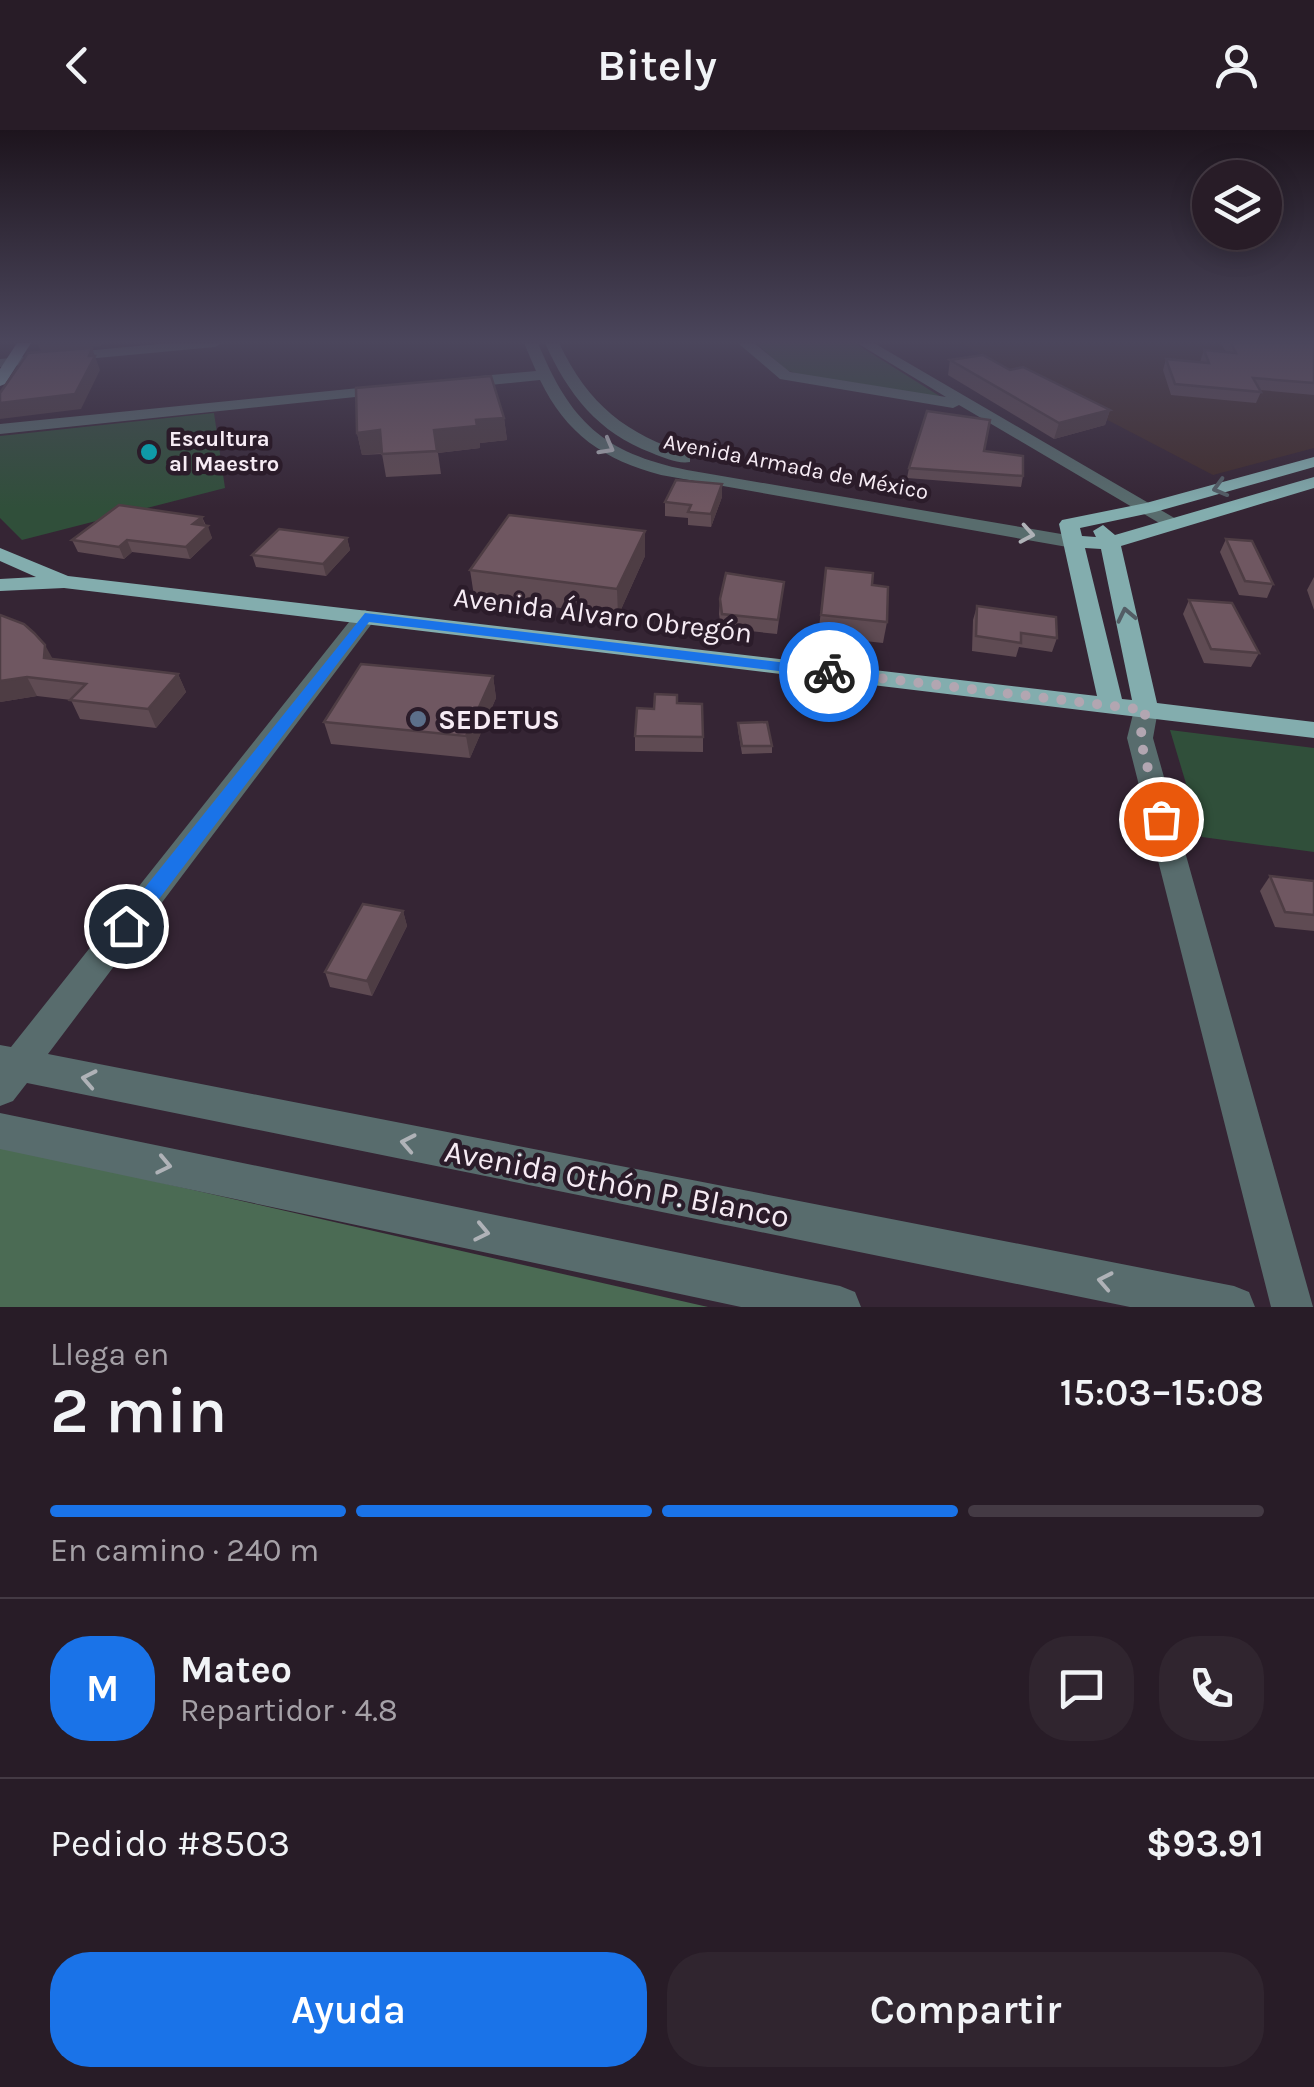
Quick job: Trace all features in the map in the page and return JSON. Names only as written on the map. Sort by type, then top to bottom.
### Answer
[{"type":"main road","points":[[1112,706],[1071,533],[1097,521],[1314,462]]},
{"type":"main road","name":"Avenida Armada de México","points":[[1071,533],[1110,543],[1314,482]]},
{"type":"main road","points":[[1097,521],[1110,543],[1143,724],[1314,730]]},
{"type":"main road","name":"Avenida Álvaro Obregón","points":[[0,554],[64,582]]},
{"type":"main road","name":"Avenida Álvaro Obregón","points":[[0,585],[64,582],[1112,706]]},
{"type":"street","points":[[0,429],[308,398]]},
{"type":"street","name":"Avenida Armada de México","points":[[558,398],[574,424],[598,444],[637,462],[780,492],[1071,533]]},
{"type":"street","name":"Avenida Armada de México","points":[[583,398],[599,420],[659,451],[757,474],[1071,533]]},
{"type":"street","points":[[921,398],[963,404]]},
{"type":"street","points":[[953,398],[1173,523]]},
{"type":"street","points":[[6,1072],[365,618]]},
{"type":"street","points":[[1112,706],[1143,724],[1292,1307]]},
{"type":"street","name":"Avenida Othón P. Blanco","points":[[6,1072],[1234,1307]]},
{"type":"street","points":[[0,1131],[840,1307]]},
{"type":"shaded area","points":[[1065,398],[1314,398],[1314,448],[1213,475]]},
{"type":"green space","points":[[214,413],[225,488],[22,540],[0,518],[0,436]]},
{"type":"green space","points":[[1170,730],[1314,748],[1314,852],[1202,837]]},
{"type":"green space","points":[[0,1146],[708,1307],[0,1307]]},
{"type":"building","points":[[0,398],[42,398],[0,403]]},
{"type":"building","points":[[356,398],[498,398],[504,418],[476,420],[477,426],[434,430],[437,451],[382,454],[380,430],[357,433]]},
{"type":"building","points":[[1016,398],[1086,398],[1110,410],[1059,423]]},
{"type":"building","points":[[927,411],[990,420],[984,451],[1023,456],[1023,476],[909,468]]},
{"type":"building","points":[[676,480],[722,484],[711,514],[688,512],[691,505],[665,502]]},
{"type":"building","points":[[119,505],[202,517],[193,524],[208,526],[186,547],[127,540],[119,547],[72,540]]},
{"type":"building","points":[[509,515],[645,531],[617,589],[470,570]]},
{"type":"building","points":[[279,529],[347,538],[323,564],[252,555]]},
{"type":"building","points":[[1226,539],[1252,541],[1273,584],[1245,581]]},
{"type":"building","points":[[826,568],[873,573],[872,585],[888,587],[887,622],[821,615]]},
{"type":"building","points":[[726,573],[784,582],[778,620],[722,614],[720,599]]},
{"type":"building","points":[[1189,600],[1232,603],[1259,653],[1211,649]]},
{"type":"building","points":[[977,606],[1056,617],[1057,638],[1021,633],[1021,643],[976,636]]},
{"type":"building","points":[[0,615],[24,624],[34,633],[45,645],[44,658],[178,674],[148,709],[70,700],[86,684],[27,677],[0,681]]},
{"type":"building","points":[[361,664],[493,676],[466,736],[324,722]]},
{"type":"building","points":[[655,694],[677,695],[677,703],[702,704],[703,737],[635,736],[637,708],[654,709]]},
{"type":"building","points":[[767,722],[772,746],[742,746],[738,723]]},
{"type":"building","points":[[1270,876],[1314,881],[1314,915],[1285,912]]},
{"type":"building","points":[[363,904],[403,911],[367,981],[325,972]]},
{"type":"way so far","points":[[829,672],[1146,710],[1140,738],[1161,819]]},
{"type":"place","name":"Escultura al Maestro","points":[[149,452]]},
{"type":"place","name":"SEDETUS","points":[[418,719]]},
{"type":"route","points":[[126,926],[365,618],[829,672]]}]
